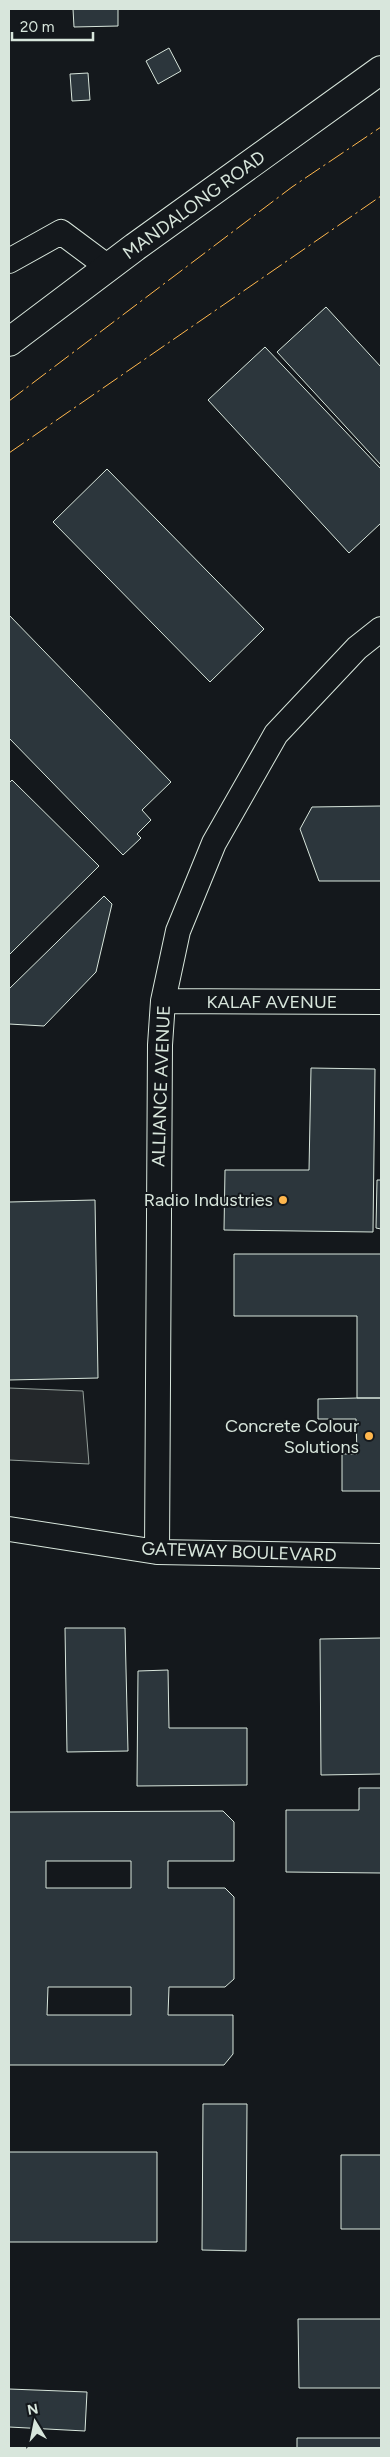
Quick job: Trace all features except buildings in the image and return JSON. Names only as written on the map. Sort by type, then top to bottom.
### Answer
[{"type":"main road","name":"MANDALONG ROAD","points":[[9,342],[108,267],[381,70]]},
{"type":"street","points":[[9,260],[61,232],[108,267]]},
{"type":"street","name":"ALLIANCE AVENUE","points":[[157,1552],[158,1148],[163,1002],[178,932],[214,843],[276,734],[357,648],[381,629]]},
{"type":"street","name":"KALAF AVENUE","points":[[163,1002],[381,1002]]},
{"type":"street","name":"GATEWAY BOULEVARD","points":[[9,1528],[157,1552],[381,1556]]},
{"type":"shaded area","points":[[9,1388],[83,1391],[89,1464],[9,1460]]},
{"type":"power","points":[[9,401],[292,187],[381,127]]},
{"type":"power","points":[[9,453],[381,196]]},
{"type":"place","name":"Radio Industries","points":[[283,1200]]},
{"type":"place","name":"Concrete Colour Solutions","points":[[369,1436]]}]
